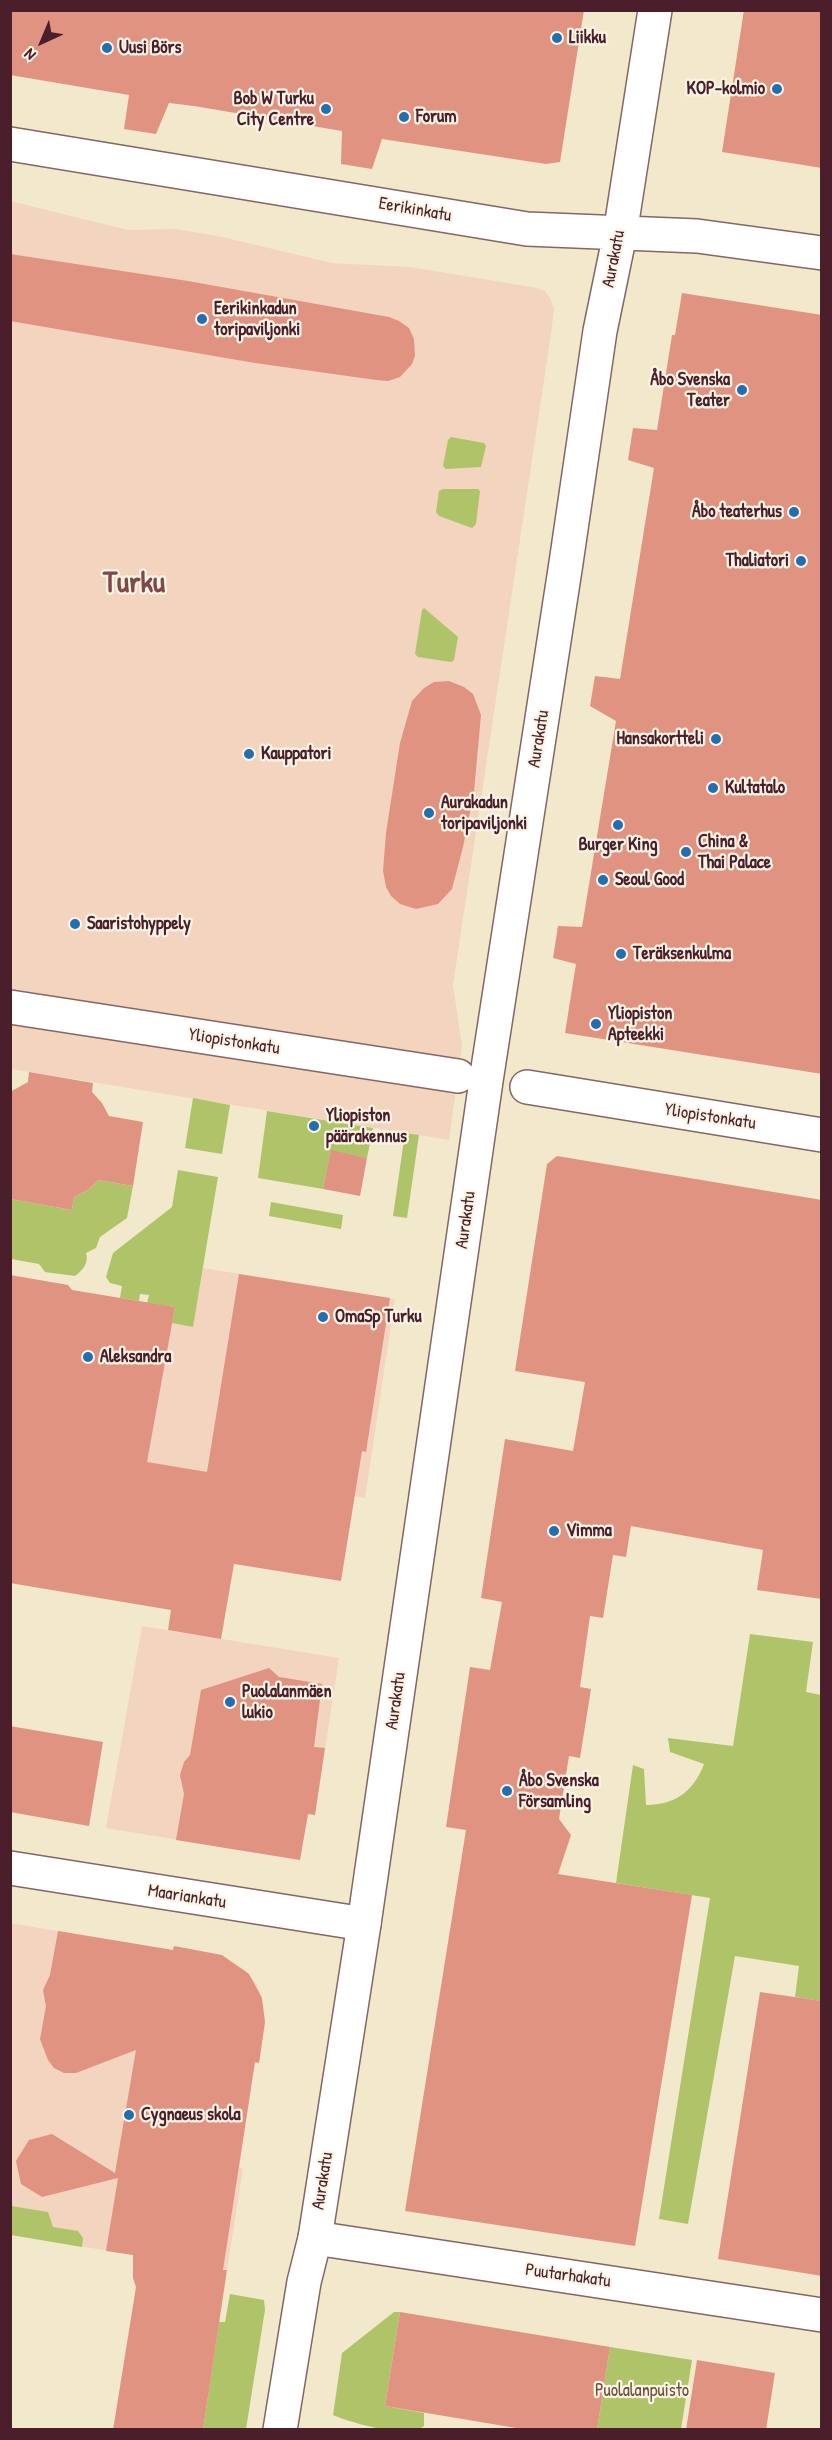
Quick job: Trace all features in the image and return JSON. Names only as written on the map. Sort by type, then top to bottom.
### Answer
[{"type":"street","name":"Aurakatu","points":[[280,2430],[304,2282],[315,2238],[364,1924],[488,1071],[600,331],[620,234],[655,10]]},
{"type":"street","name":"Eerikinkatu","points":[[10,144],[527,229],[697,236],[822,253]]},
{"type":"street","name":"Yliopistonkatu","points":[[10,1007],[458,1076]]},
{"type":"street","name":"Yliopistonkatu","points":[[527,1087],[822,1135]]},
{"type":"street","name":"Maariankatu","points":[[10,1868],[364,1924]]},
{"type":"street","name":"Puutarhakatu","points":[[315,2238],[822,2315]]},
{"type":"shaded area","name":"Kauppatori","points":[[10,201],[128,230],[176,229],[218,236],[332,263],[410,267],[532,287],[545,291],[551,300],[554,309],[551,334],[453,985],[462,1046],[449,1140],[11,1069]]},
{"type":"shaded area","points":[[203,1268],[395,1299],[365,1498],[354,1496],[11,1514],[10,1275],[68,1285],[72,1290],[195,1311]]},
{"type":"shaded area","name":"Puolalanmäen lukio","points":[[142,1626],[339,1658],[315,1815],[308,1814],[300,1860],[106,1828]]},
{"type":"shaded area","name":"Cygnaeus skola","points":[[10,1923],[225,1959],[244,1969],[257,1985],[262,1998],[261,2022],[265,2023],[259,2063],[255,2062],[239,2167],[243,2169],[227,2270],[11,2235]]},
{"type":"green space","points":[[451,437],[484,443],[486,446],[481,467],[446,469],[443,466],[448,440]]},
{"type":"green space","points":[[478,489],[480,491],[476,524],[472,528],[439,516],[436,512],[439,491]]},
{"type":"green space","points":[[424,608],[458,637],[454,660],[451,662],[418,657],[415,654]]},
{"type":"green space","points":[[193,1098],[230,1105],[222,1154],[185,1148]]},
{"type":"green space","points":[[267,1111],[373,1128],[367,1158],[331,1151],[323,1189],[258,1178]]},
{"type":"green space","points":[[405,1133],[419,1135],[407,1218],[393,1216]]},
{"type":"green space","points":[[178,1170],[218,1177],[193,1327],[172,1323],[175,1307],[147,1303],[149,1295],[140,1294],[139,1301],[120,1298],[122,1286],[110,1283],[106,1277],[113,1253],[172,1207]]},
{"type":"green space","points":[[98,1180],[133,1186],[127,1218],[100,1237],[96,1248],[86,1253],[86,1263],[78,1274],[75,1276],[45,1272],[39,1264],[11,1259],[10,1199],[72,1210],[74,1197],[88,1190]]},
{"type":"green space","points":[[271,1202],[343,1215],[341,1229],[269,1216]]},
{"type":"green space","points":[[750,1634],[813,1642],[806,1692],[821,1695],[821,2001],[795,1997],[799,1966],[735,1956],[688,2224],[659,2219],[710,1898],[616,1883],[633,1765],[644,1769],[646,1805],[656,1804],[682,1795],[695,1782],[704,1764],[670,1752],[668,1738],[733,1746]]},
{"type":"green space","points":[[11,2206],[48,2212],[53,2227],[78,2231],[83,2238],[82,2247],[11,2235]]},
{"type":"green space","points":[[230,2294],[264,2300],[265,2310],[246,2429],[203,2430],[219,2322],[225,2322]]},
{"type":"green space","points":[[394,2312],[400,2312],[385,2406],[424,2413],[424,2426],[416,2430],[379,2428],[333,2415],[342,2353]]},
{"type":"green space","name":"Puolalanpuisto","points":[[610,2347],[692,2360],[681,2429],[597,2430]]},
{"type":"building","name":"Forum","points":[[10,10],[584,10],[560,162],[546,164],[382,139],[372,169],[341,164],[342,131],[194,106],[169,103],[156,134],[124,129],[129,95],[10,75]]},
{"type":"building","name":"KOP-kolmio","points":[[744,10],[822,10],[822,168],[722,152]]},
{"type":"building","name":"Eerikinkadun toripaviljonki","points":[[10,254],[188,281],[389,317],[409,328],[414,339],[415,356],[412,364],[400,377],[388,381],[376,380],[255,363],[10,321]]},
{"type":"building","name":"Hansakortteli","points":[[682,293],[822,315],[822,1074],[565,1033],[576,964],[553,958],[558,926],[582,927],[616,721],[590,706],[595,676],[620,679],[654,468],[628,460],[633,428],[657,430],[672,335],[675,335]]},
{"type":"building","name":"Aurakadun toripaviljonki","points":[[449,681],[464,687],[473,694],[481,715],[474,792],[452,889],[438,904],[416,909],[400,904],[391,896],[386,887],[383,871],[386,833],[400,743],[412,701],[424,688],[434,682]]},
{"type":"building","points":[[29,1072],[93,1083],[92,1092],[102,1103],[109,1116],[143,1122],[133,1186],[98,1180],[88,1190],[74,1197],[72,1210],[10,1199],[10,1092],[28,1082]]},
{"type":"building","points":[[331,1150],[367,1158],[360,1196],[323,1189]]},
{"type":"building","points":[[557,1156],[822,1200],[822,1599],[757,1590],[763,1550],[631,1526],[626,1557],[613,1555],[603,1618],[590,1616],[580,1687],[591,1689],[580,1758],[569,1756],[559,1819],[571,1835],[558,1874],[692,1895],[635,2246],[405,2211],[466,1830],[446,1827],[470,1667],[490,1670],[502,1602],[481,1598],[505,1439],[573,1451],[585,1382],[515,1371],[547,1164]]},
{"type":"building","points":[[239,1274],[390,1298],[366,1452],[362,1451],[341,1581],[234,1564],[221,1639],[168,1630],[171,1610],[10,1583],[10,1275],[68,1285],[72,1290],[175,1307],[147,1462],[207,1472]]},
{"type":"building","points":[[269,1668],[279,1677],[322,1684],[314,1747],[325,1748],[315,1815],[308,1814],[300,1860],[176,1840],[184,1794],[180,1775],[184,1762],[190,1755],[201,1690]]},
{"type":"building","points":[[10,1726],[103,1742],[89,1826],[10,1812]]},
{"type":"building","name":"Cygnaeus skola","points":[[58,1931],[173,1950],[174,1946],[222,1955],[249,1974],[262,1998],[265,2022],[259,2063],[255,2062],[223,2270],[227,2270],[203,2430],[113,2430],[136,2287],[133,2278],[133,2255],[106,2251],[118,2178],[42,2197],[21,2184],[16,2161],[29,2140],[52,2134],[115,2173],[136,2050],[76,2073],[64,2073],[54,2068],[48,2060],[40,2039],[46,2006],[43,1990],[50,1975]]},
{"type":"building","points":[[760,1992],[822,2001],[822,2276],[718,2259]]},
{"type":"building","points":[[400,2312],[610,2347],[597,2430],[528,2430],[385,2406]]},
{"type":"building","points":[[697,2360],[775,2373],[766,2430],[686,2430]]},
{"type":"place","name":"Liikku","points":[[557,38]]},
{"type":"place","name":"Uusi Börs","points":[[107,48]]},
{"type":"place","name":"KOP-kolmio","points":[[777,89]]},
{"type":"place","name":"Bob W Turku City Centre","points":[[326,109]]},
{"type":"place","name":"Forum","points":[[404,117]]},
{"type":"place","name":"Eerikinkadun toripaviljonki","points":[[202,319]]},
{"type":"place","name":"Åbo Svenska Teater","points":[[742,390]]},
{"type":"place","name":"Åbo teaterhus","points":[[794,512]]},
{"type":"place","name":"Thaliatori","points":[[801,561]]},
{"type":"place","name":"Hansakortteli","points":[[716,739]]},
{"type":"place","name":"Kauppatori","points":[[249,754]]},
{"type":"place","name":"Kultatalo","points":[[713,788]]},
{"type":"place","name":"Aurakadun toripaviljonki","points":[[429,813]]},
{"type":"place","name":"Burger King","points":[[618,825]]},
{"type":"place","name":"China & Thai Palace","points":[[686,852]]},
{"type":"place","name":"Seoul Good","points":[[603,880]]},
{"type":"place","name":"Saaristohyppely","points":[[75,924]]},
{"type":"place","name":"Teräksenkulma","points":[[621,954]]},
{"type":"place","name":"Yliopiston Apteekki","points":[[596,1024]]},
{"type":"place","name":"Yliopiston päärakennus","points":[[314,1126]]},
{"type":"place","name":"OmaSp Turku","points":[[323,1317]]},
{"type":"place","name":"Aleksandra","points":[[88,1357]]},
{"type":"place","name":"Vimma","points":[[554,1531]]},
{"type":"place","name":"Puolalanmäen lukio","points":[[230,1702]]},
{"type":"place","name":"Åbo Svenska Församling","points":[[507,1791]]},
{"type":"place","name":"Cygnaeus skola","points":[[129,2115]]},
{"type":"district","name":"Turku","points":[[134,584]]}]
